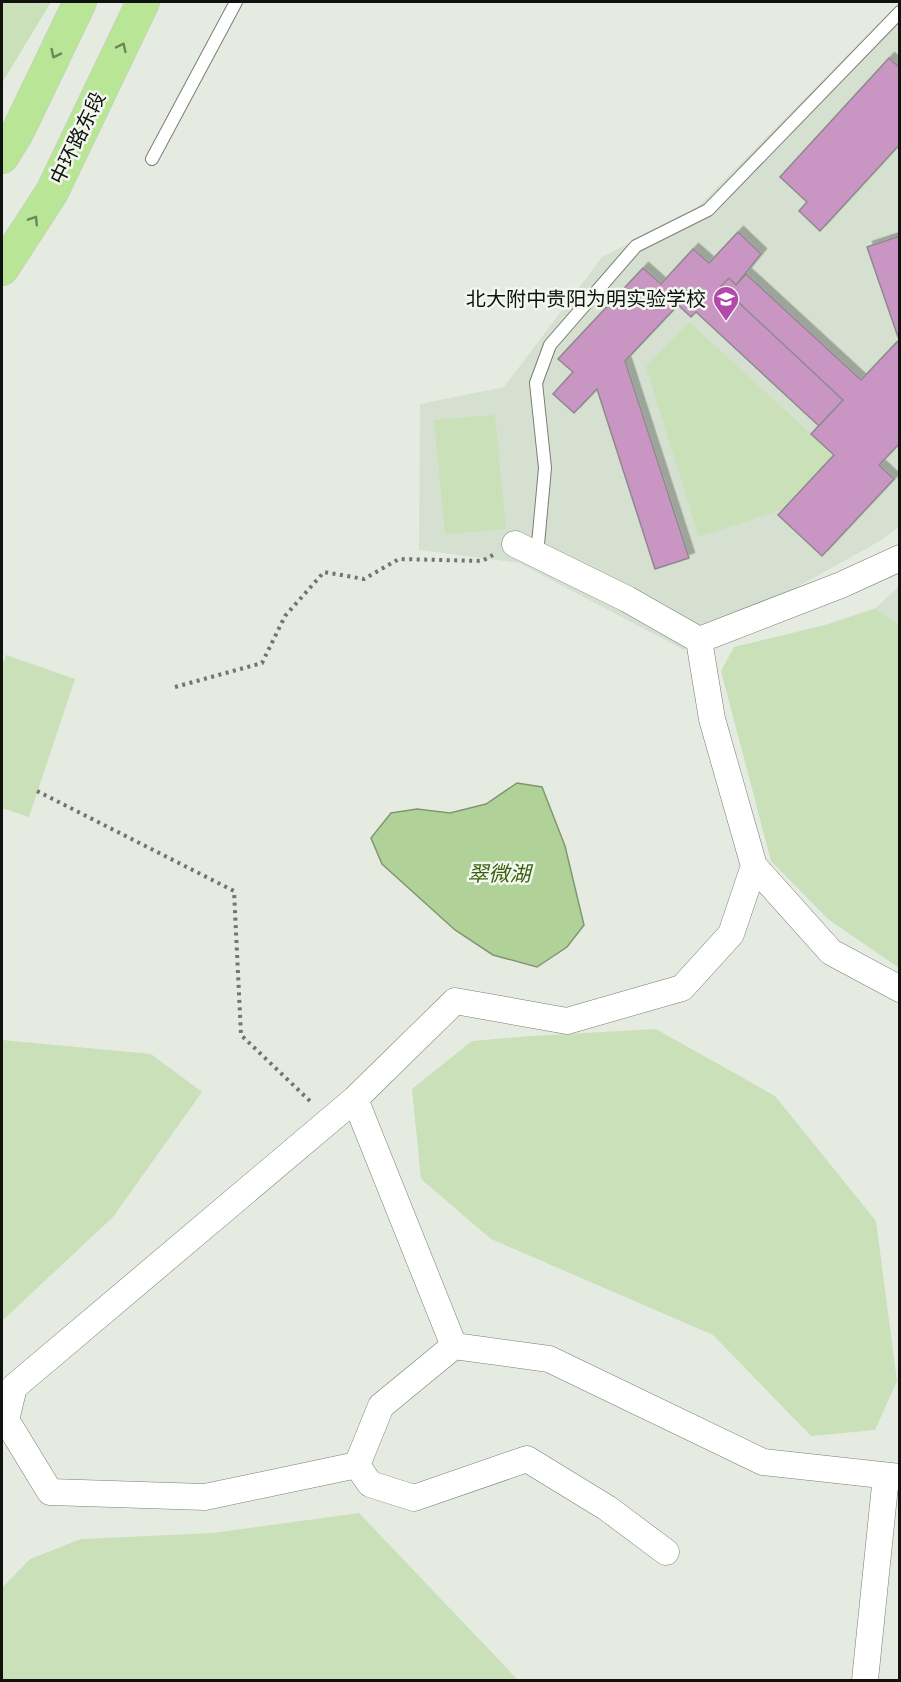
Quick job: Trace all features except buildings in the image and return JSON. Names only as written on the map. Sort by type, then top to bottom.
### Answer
[{"type":"highway","points":[[2,157],[18,131],[80,2]]},
{"type":"highway","name":"中环路东段","points":[[2,269],[52,192],[143,2]]},
{"type":"street","points":[[526,549],[627,599],[699,640]]},
{"type":"street","points":[[699,640],[841,585],[900,558]]},
{"type":"street","points":[[699,640],[712,719],[754,866],[831,952],[900,989]]},
{"type":"street","points":[[357,1465],[205,1497],[50,1492],[6,1420],[14,1387],[355,1100],[455,1001],[567,1021],[682,988],[731,934],[754,866]]},
{"type":"street","points":[[355,1100],[454,1346]]},
{"type":"street","points":[[357,1465],[381,1406],[454,1346],[549,1359],[763,1462],[893,1477],[865,1680]]},
{"type":"street","points":[[357,1465],[370,1484],[414,1498],[527,1459],[607,1508],[666,1552]]},
{"type":"lane","points":[[152,159],[236,2]]},
{"type":"lane","points":[[526,549],[545,468],[536,384],[550,345],[636,246],[708,210],[900,12]]},
{"type":"path","points":[[175,687],[262,663],[285,616],[324,572],[364,579],[399,559],[482,561],[526,549]]},
{"type":"path","points":[[38,791],[234,891],[241,1035],[331,1120]]},
{"type":"shaded area","points":[[2,2],[51,2],[2,83]]},
{"type":"shaded area","name":"北大附中贵阳为明实验学校","points":[[899,2],[899,527],[880,541],[684,650],[519,563],[419,550],[420,404],[504,387],[602,257],[696,209]]},
{"type":"shaded area","points":[[689,322],[834,455],[780,510],[699,537],[646,367]]},
{"type":"shaded area","points":[[495,415],[506,529],[445,534],[434,420]]},
{"type":"shaded area","points":[[899,586],[899,625],[876,608]]},
{"type":"shaded area","points":[[876,608],[899,625],[899,968],[828,919],[771,861],[721,671],[734,647],[825,625]]},
{"type":"shaded area","points":[[6,655],[75,679],[29,817],[2,808],[2,667]]},
{"type":"shaded area","points":[[656,1029],[775,1096],[876,1221],[897,1381],[875,1430],[811,1436],[713,1335],[491,1239],[421,1179],[412,1089],[472,1041]]},
{"type":"shaded area","points":[[2,1040],[151,1054],[202,1092],[113,1217],[2,1321]]},
{"type":"shaded area","points":[[359,1513],[518,1680],[2,1680],[2,1588],[30,1559],[81,1539],[213,1533]]},
{"type":"water","name":"翠微湖","points":[[517,783],[542,787],[565,846],[584,925],[567,947],[537,967],[493,955],[455,930],[382,864],[371,838],[391,813],[417,809],[450,813],[486,804]]},
{"type":"place","name":"北大附中贵阳为明实验学校","points":[[726,322]]}]
